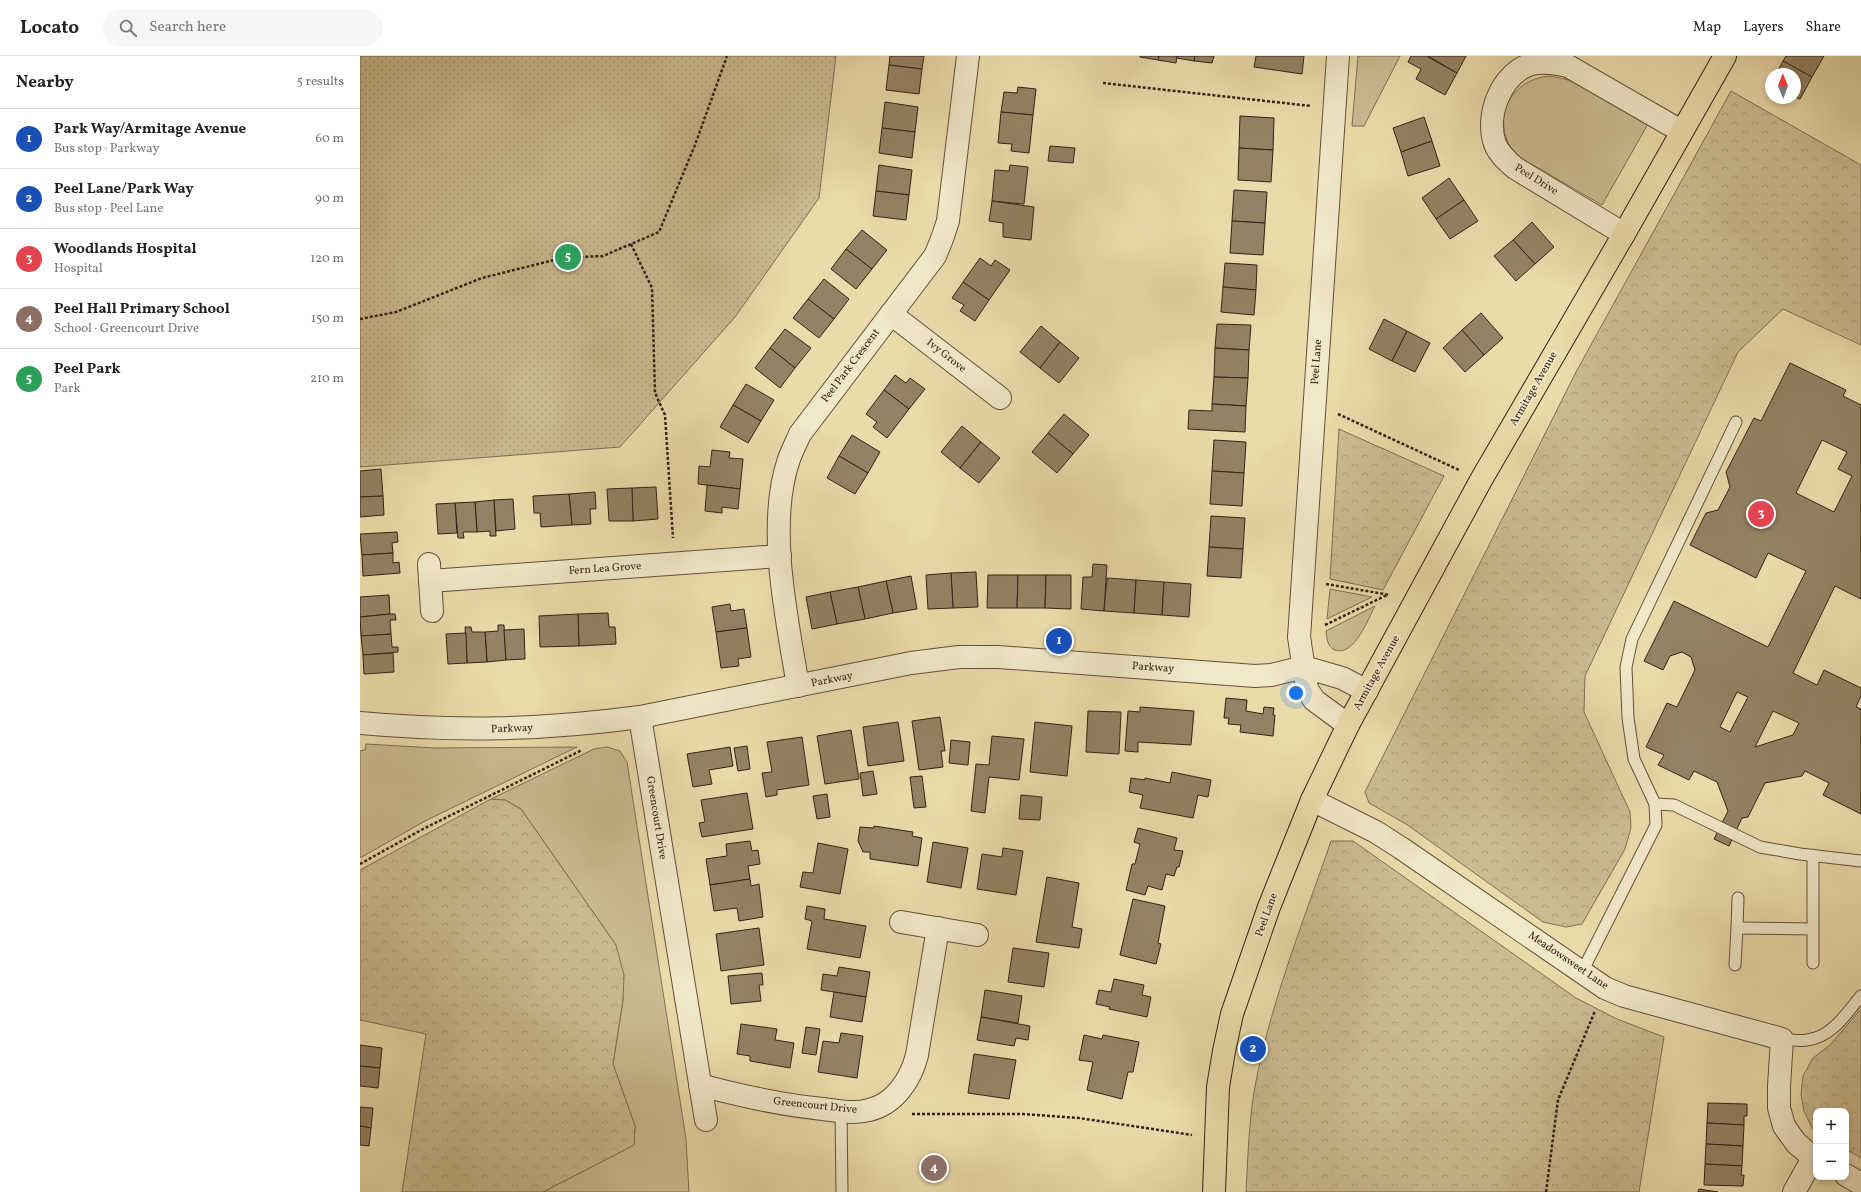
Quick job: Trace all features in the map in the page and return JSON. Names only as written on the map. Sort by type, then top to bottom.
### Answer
[{"type":"main road","name":"Armitage Avenue","points":[[1348,725],[1481,480],[1624,234],[1724,56]]},
{"type":"main road","name":"Peel Lane","points":[[1214,1192],[1218,1087],[1232,1014],[1269,907],[1312,800],[1348,725]]},
{"type":"street","name":"Peel Park Crescent","points":[[798,686],[782,588],[780,556],[780,517],[783,486],[789,460],[800,434],[935,256],[948,221],[968,56]]},
{"type":"street","name":"Peel Lane","points":[[1338,56],[1299,637],[1307,689],[1314,700],[1348,725]]},
{"type":"street","name":"Peel Drive","points":[[1624,234],[1515,168],[1504,158],[1495,144],[1493,126],[1495,106],[1503,86],[1515,73],[1531,64],[1549,62],[1568,66],[1681,131]]},
{"type":"street","name":"Ivy Grove","points":[[891,314],[1000,398]]},
{"type":"street","name":"Fern Lea Grove","points":[[432,611],[430,572],[675,564],[780,556]]},
{"type":"street","name":"Parkway","points":[[360,723],[417,729],[485,730],[547,728],[599,723],[640,717],[911,663],[959,657],[998,658],[1255,676],[1304,667]]},
{"type":"street","points":[[1304,667],[1342,678],[1367,691]]},
{"type":"street","name":"Greencourt Drive","points":[[640,717],[706,1120]]},
{"type":"street","name":"Meadowsweet Lane","points":[[1312,800],[1376,832],[1401,848],[1605,988],[1624,996],[1782,1039]]},
{"type":"street","points":[[901,922],[977,935]]},
{"type":"street","name":"Greencourt Drive","points":[[700,1085],[740,1096],[841,1111],[870,1110],[882,1105],[895,1096],[913,1072],[938,928]]},
{"type":"street","points":[[1782,1039],[1779,1108],[1784,1126],[1796,1143],[1813,1158]]},
{"type":"street","points":[[1794,1192],[1813,1161]]},
{"type":"street","points":[[1849,1177],[1861,1184]]},
{"type":"lane","points":[[1582,972],[1656,825],[1655,804],[1634,759],[1628,718],[1626,667],[1632,639],[1736,422]]},
{"type":"lane","points":[[1655,804],[1674,805],[1760,847],[1800,854],[1861,861]]},
{"type":"lane","points":[[1813,855],[1813,963]]},
{"type":"lane","points":[[1735,964],[1738,898]]},
{"type":"lane","points":[[1737,928],[1812,929]]},
{"type":"lane","name":"Meadowsweet Lane","points":[[1782,1039],[1806,1041],[1824,1036],[1861,996]]},
{"type":"lane","points":[[841,1111],[842,1192]]},
{"type":"path","points":[[360,319],[396,312],[482,278],[562,258],[603,256],[659,232],[695,145],[727,56]]},
{"type":"path","points":[[1102,83],[1335,109]]},
{"type":"path","points":[[631,244],[652,288],[655,392],[665,415],[675,564]]},
{"type":"path","points":[[1314,403],[1481,480]]},
{"type":"path","points":[[1302,579],[1416,600]]},
{"type":"path","points":[[1299,637],[1388,595]]},
{"type":"path","points":[[360,864],[423,829],[595,743],[599,723]]},
{"type":"path","points":[[1546,1192],[1558,1100],[1605,988]]},
{"type":"path","points":[[882,1105],[903,1114],[975,1113],[1079,1118],[1215,1139]]},
{"type":"green space","points":[[360,56],[836,56],[819,198],[735,317],[620,447],[360,467]]},
{"type":"green space","points":[[1358,56],[1400,56],[1364,126],[1352,126]]},
{"type":"green space","points":[[1549,76],[1562,78],[1588,88],[1648,124],[1602,205],[1516,155],[1508,143],[1504,130],[1504,117],[1507,105],[1513,95],[1522,86],[1534,79]]},
{"type":"green space","points":[[1731,91],[1861,165],[1861,345],[1783,309],[1738,352],[1585,676],[1584,712],[1630,812],[1631,828],[1625,849],[1582,924],[1566,927],[1543,922],[1406,824],[1369,803],[1365,792],[1576,372]]},
{"type":"green space","points":[[1339,429],[1444,476],[1383,590],[1330,579]]},
{"type":"green space","points":[[1330,589],[1372,597],[1327,619]]},
{"type":"green space","points":[[1375,606],[1360,636],[1354,643],[1342,651],[1332,649],[1330,647],[1326,631]]},
{"type":"green space","points":[[366,744],[435,748],[577,747],[425,821],[360,858],[360,751],[365,750]]},
{"type":"green space","points":[[607,747],[620,751],[627,762],[686,1139],[689,1192],[543,1192],[634,1145],[635,1126],[613,1064],[623,1000],[616,945],[521,809],[505,800],[491,799],[594,749]]},
{"type":"green space","points":[[491,799],[505,800],[521,809],[616,945],[624,975],[623,1000],[613,1064],[635,1126],[634,1145],[543,1192],[402,1192],[426,1034],[360,1020],[360,870]]},
{"type":"green space","points":[[1331,841],[1353,841],[1576,998],[1617,1019],[1664,1037],[1639,1192],[1246,1192],[1252,1108],[1263,1050],[1289,960]]},
{"type":"green space","points":[[1861,1009],[1861,1158],[1849,1151],[1849,1108],[1813,1108],[1813,1128],[1804,1111],[1801,1094],[1803,1076],[1813,1058],[1830,1045]]},
{"type":"building","points":[[890,56],[924,56],[922,69],[889,65]]},
{"type":"building","points":[[1140,56],[1159,56],[1158,60]]},
{"type":"building","points":[[1159,56],[1177,56],[1176,63],[1158,60]]},
{"type":"building","points":[[1177,56],[1195,56],[1194,61],[1177,58]]},
{"type":"building","points":[[1195,56],[1214,56],[1212,63],[1194,61]]},
{"type":"building","points":[[1256,56],[1304,56],[1302,74],[1254,67]]},
{"type":"building","points":[[1411,56],[1426,56],[1457,73],[1445,95],[1416,79],[1421,69],[1408,62]]},
{"type":"building","points":[[1428,56],[1466,56],[1457,73]]},
{"type":"building","points":[[1786,56],[1824,56],[1812,77],[1801,71],[1801,68],[1796,68],[1783,61]]},
{"type":"building","points":[[1783,61],[1796,68],[1779,68]]},
{"type":"building","points":[[889,65],[922,69],[919,94],[886,90]]},
{"type":"building","points":[[1801,71],[1812,77],[1801,97]]},
{"type":"building","points":[[1018,87],[1036,89],[1033,115],[1001,112],[1004,92],[1017,93]]},
{"type":"building","points":[[885,102],[918,107],[915,132],[882,128]]},
{"type":"building","points":[[1001,112],[1033,115],[1029,153],[1011,151],[1012,144],[998,143]]},
{"type":"building","points":[[1240,116],[1274,118],[1273,150],[1239,148]]},
{"type":"building","points":[[1424,117],[1432,141],[1401,152],[1393,128]]},
{"type":"building","points":[[882,128],[915,132],[912,158],[879,153]]},
{"type":"building","points":[[1432,141],[1440,166],[1408,176],[1401,152]]},
{"type":"building","points":[[1050,146],[1075,148],[1073,163],[1048,161]]},
{"type":"building","points":[[1239,148],[1273,150],[1271,182],[1238,180]]},
{"type":"building","points":[[879,165],[912,170],[909,195],[876,191]]},
{"type":"building","points":[[1010,165],[1028,167],[1024,204],[992,201],[995,170],[1009,171]]},
{"type":"building","points":[[1449,178],[1464,200],[1436,219],[1422,198]]},
{"type":"building","points":[[1234,190],[1267,192],[1265,223],[1232,221]]},
{"type":"building","points":[[876,191],[909,195],[906,220],[873,216]]},
{"type":"building","points":[[1464,200],[1478,221],[1450,239],[1436,219]]},
{"type":"building","points":[[992,201],[1034,207],[1031,240],[1003,237],[1003,223],[989,221]]},
{"type":"building","points":[[1232,221],[1265,223],[1263,255],[1230,253]]},
{"type":"building","points":[[1532,222],[1554,247],[1535,264],[1513,240]]},
{"type":"building","points":[[862,230],[887,250],[872,269],[846,249]]},
{"type":"building","points":[[1513,240],[1535,264],[1516,281],[1494,256]]},
{"type":"building","points":[[846,249],[872,269],[856,289],[831,269]]},
{"type":"building","points":[[980,258],[991,266],[995,260],[1010,270],[989,300],[963,282]]},
{"type":"building","points":[[1225,263],[1257,265],[1256,290],[1223,287]]},
{"type":"building","points":[[824,279],[849,299],[834,319],[808,299]]},
{"type":"building","points":[[963,282],[989,300],[975,321],[960,311],[964,305],[952,298]]},
{"type":"building","points":[[1223,287],[1256,290],[1254,315],[1221,312]]},
{"type":"building","points":[[808,299],[834,319],[819,338],[793,318]]},
{"type":"building","points":[[1481,313],[1503,338],[1484,355],[1462,330]]},
{"type":"building","points":[[1384,319],[1407,331],[1392,361],[1369,349]]},
{"type":"building","points":[[1217,324],[1251,325],[1249,350],[1215,348]]},
{"type":"building","points":[[1041,326],[1060,342],[1040,368],[1020,352]]},
{"type":"building","points":[[785,329],[811,348],[795,368],[770,348]]},
{"type":"building","points":[[1462,330],[1484,355],[1465,372],[1443,348]]},
{"type":"building","points":[[1407,331],[1430,343],[1415,372],[1392,361]]},
{"type":"building","points":[[1060,342],[1079,358],[1059,383],[1040,368]]},
{"type":"building","points":[[770,348],[795,368],[780,388],[755,368]]},
{"type":"building","points":[[1215,348],[1249,350],[1248,378],[1214,377]]},
{"type":"building","points":[[1790,363],[1846,390],[1843,396],[1861,405],[1861,599],[1835,586],[1793,673],[1817,685],[1824,670],[1861,688],[1861,696],[1856,707],[1861,709],[1861,814],[1823,795],[1829,783],[1805,771],[1802,776],[1765,783],[1748,817],[1742,818],[1729,846],[1714,839],[1728,811],[1717,782],[1694,771],[1689,780],[1658,765],[1664,755],[1646,747],[1667,703],[1677,707],[1695,670],[1691,657],[1682,652],[1670,656],[1663,670],[1644,661],[1674,601],[1768,647],[1806,571],[1768,553],[1756,578],[1690,545],[1706,513],[1718,510],[1730,487],[1726,472],[1754,418],[1761,421]],"holes":[[[1822,440],[1847,452],[1838,469],[1852,476],[1834,512],[1796,493]],[[1737,692],[1748,697],[1730,732],[1720,727]],[[1773,711],[1799,723],[1793,735],[1755,747]]]},
{"type":"building","points":[[895,375],[906,383],[910,378],[925,389],[909,409],[884,390]]},
{"type":"building","points":[[1214,377],[1248,378],[1246,406],[1212,404]]},
{"type":"building","points":[[746,384],[774,400],[761,421],[733,405]]},
{"type":"building","points":[[884,390],[909,409],[887,438],[873,427],[877,422],[866,414]]},
{"type":"building","points":[[1212,404],[1246,406],[1245,432],[1188,429],[1189,410],[1212,411]]},
{"type":"building","points":[[733,405],[761,421],[748,443],[720,427]]},
{"type":"building","points":[[1064,414],[1089,435],[1073,454],[1048,433]]},
{"type":"building","points":[[962,426],[981,442],[960,468],[941,452]]},
{"type":"building","points":[[1048,433],[1073,454],[1057,473],[1032,452]]},
{"type":"building","points":[[852,435],[880,452],[868,473],[839,456]]},
{"type":"building","points":[[1214,440],[1246,442],[1244,473],[1212,471]]},
{"type":"building","points":[[981,442],[1000,458],[979,483],[960,468]]},
{"type":"building","points":[[712,450],[730,452],[729,458],[743,459],[740,489],[698,484],[699,466],[710,467]]},
{"type":"building","points":[[839,456],[868,473],[855,494],[827,478]]},
{"type":"building","points":[[381,469],[383,496],[360,497],[360,471]]},
{"type":"building","points":[[1212,471],[1244,473],[1242,506],[1210,504]]},
{"type":"building","points":[[707,485],[740,489],[738,509],[722,507],[722,513],[705,511]]},
{"type":"building","points":[[656,487],[658,519],[633,521],[632,488]]},
{"type":"building","points":[[632,488],[633,521],[609,521],[607,489]]},
{"type":"building","points":[[595,492],[596,509],[590,509],[591,524],[572,525],[569,494]]},
{"type":"building","points":[[569,494],[572,525],[541,527],[540,513],[534,513],[533,496]]},
{"type":"building","points":[[383,496],[384,515],[360,517],[360,497]]},
{"type":"building","points":[[513,499],[515,529],[496,531],[494,500]]},
{"type":"building","points":[[494,500],[496,536],[490,536],[490,531],[477,532],[475,502]]},
{"type":"building","points":[[475,502],[477,532],[463,532],[464,538],[458,538],[455,503]]},
{"type":"building","points":[[455,503],[457,533],[438,534],[436,504]]},
{"type":"building","points":[[1211,516],[1245,518],[1243,549],[1209,547]]},
{"type":"building","points":[[397,532],[398,542],[392,543],[393,553],[362,555],[360,534]]},
{"type":"building","points":[[1209,547],[1243,549],[1241,578],[1207,576]]},
{"type":"building","points":[[393,553],[393,563],[399,562],[400,573],[363,576],[362,555]]},
{"type":"building","points":[[1093,564],[1107,565],[1104,611],[1081,609],[1083,577],[1092,577]]},
{"type":"building","points":[[976,572],[978,607],[953,608],[951,573]]},
{"type":"building","points":[[951,573],[953,608],[928,609],[926,575]]},
{"type":"building","points":[[988,575],[1018,575],[1017,608],[987,608]]},
{"type":"building","points":[[1018,575],[1046,575],[1045,608],[1017,608]]},
{"type":"building","points":[[1046,575],[1071,575],[1071,609],[1045,608]]},
{"type":"building","points":[[911,576],[917,609],[893,613],[886,581]]},
{"type":"building","points":[[1107,578],[1136,580],[1134,613],[1104,611]]},
{"type":"building","points":[[1136,580],[1164,582],[1162,615],[1134,613]]},
{"type":"building","points":[[886,581],[893,613],[865,619],[858,587]]},
{"type":"building","points":[[1164,582],[1191,584],[1189,617],[1162,615]]},
{"type":"building","points":[[858,587],[865,619],[837,624],[830,592]]},
{"type":"building","points":[[830,592],[837,624],[812,629],[806,597]]},
{"type":"building","points":[[389,595],[390,614],[360,617],[360,597]]},
{"type":"building","points":[[730,604],[731,611],[744,609],[747,628],[716,632],[712,607]]},
{"type":"building","points":[[608,613],[609,627],[615,627],[616,644],[579,646],[578,614]]},
{"type":"building","points":[[395,614],[396,620],[390,620],[391,634],[361,636],[360,617]]},
{"type":"building","points":[[578,614],[579,646],[540,647],[539,616]]},
{"type":"building","points":[[498,625],[504,625],[506,660],[487,662],[485,632],[498,631]]},
{"type":"building","points":[[465,627],[471,627],[472,632],[485,632],[487,662],[467,663]]},
{"type":"building","points":[[747,628],[751,657],[738,659],[739,666],[721,668],[716,632]]},
{"type":"building","points":[[524,629],[525,659],[506,660],[504,630]]},
{"type":"building","points":[[466,633],[467,663],[448,664],[446,634]]},
{"type":"building","points":[[391,634],[392,647],[398,647],[398,652],[363,655],[361,636]]},
{"type":"building","points":[[393,653],[394,672],[364,674],[363,655]]},
{"type":"building","points":[[1226,698],[1247,700],[1246,711],[1263,714],[1264,707],[1274,708],[1273,715],[1275,715],[1273,736],[1240,732],[1241,725],[1228,724],[1229,718],[1224,718]]},
{"type":"building","points":[[1140,707],[1194,711],[1191,745],[1138,742],[1138,752],[1125,751],[1128,711],[1140,712]]},
{"type":"building","points":[[1088,711],[1121,712],[1119,754],[1086,752]]},
{"type":"building","points":[[940,717],[945,751],[941,751],[943,767],[919,770],[912,721]]},
{"type":"building","points":[[898,722],[904,761],[868,766],[863,727]]},
{"type":"building","points":[[1035,722],[1072,726],[1067,776],[1030,772]]},
{"type":"building","points":[[851,730],[859,779],[825,784],[817,736]]},
{"type":"building","points":[[992,736],[1024,739],[1019,780],[989,777],[985,813],[971,811],[976,764],[989,765]]},
{"type":"building","points":[[802,737],[809,785],[777,790],[777,795],[766,797],[762,773],[772,772],[767,742]]},
{"type":"building","points":[[951,740],[970,742],[968,765],[949,763]]},
{"type":"building","points":[[747,746],[750,769],[738,771],[734,748]]},
{"type":"building","points":[[730,747],[733,766],[709,770],[712,784],[693,787],[687,754]]},
{"type":"building","points":[[873,771],[877,794],[863,796],[860,773]]},
{"type":"building","points":[[1172,772],[1211,780],[1208,797],[1198,795],[1193,818],[1140,808],[1143,795],[1129,792],[1131,778],[1145,780],[1145,778],[1170,783]]},
{"type":"building","points":[[922,776],[926,807],[914,808],[910,777]]},
{"type":"building","points":[[747,793],[753,829],[702,837],[699,823],[705,822],[701,800]]},
{"type":"building","points":[[827,794],[830,817],[817,819],[813,796]]},
{"type":"building","points":[[1021,795],[1042,797],[1040,820],[1019,819]]},
{"type":"building","points":[[874,826],[913,832],[912,836],[922,838],[918,866],[870,859],[870,852],[863,852],[858,841],[860,827],[874,828]]},
{"type":"building","points":[[1138,828],[1177,838],[1174,850],[1183,851],[1179,867],[1177,867],[1174,876],[1166,874],[1162,890],[1148,886],[1145,895],[1126,890],[1132,864],[1135,864],[1140,844],[1134,842]]},
{"type":"building","points":[[750,841],[752,851],[758,850],[760,864],[748,866],[750,879],[710,885],[706,859],[727,856],[726,844]]},
{"type":"building","points":[[933,842],[968,848],[961,888],[927,882]]},
{"type":"building","points":[[818,843],[848,849],[840,894],[800,887],[803,872],[813,873]]},
{"type":"building","points":[[1003,848],[1023,851],[1016,895],[977,889],[982,854],[1002,857]]},
{"type":"building","points":[[1047,877],[1079,883],[1072,927],[1082,929],[1079,948],[1036,942]]},
{"type":"building","points":[[750,879],[751,886],[759,884],[763,917],[739,921],[737,908],[714,911],[710,885]]},
{"type":"building","points":[[1133,899],[1165,906],[1158,943],[1161,944],[1156,964],[1120,955]]},
{"type":"building","points":[[807,906],[825,909],[824,919],[866,926],[860,958],[807,949],[812,921],[805,919]]},
{"type":"building","points":[[759,928],[764,965],[721,971],[716,934]]},
{"type":"building","points":[[1013,948],[1049,953],[1044,987],[1008,982]]},
{"type":"building","points":[[839,967],[870,972],[866,997],[821,990],[823,974],[837,976]]},
{"type":"building","points":[[762,973],[763,985],[759,985],[761,1001],[731,1004],[728,976]]},
{"type":"building","points":[[1114,979],[1144,985],[1142,995],[1151,997],[1147,1017],[1109,1009],[1110,1007],[1096,1004],[1099,990],[1111,992]]},
{"type":"building","points":[[985,990],[1022,996],[1018,1023],[981,1017]]},
{"type":"building","points":[[834,992],[866,997],[862,1022],[830,1017]]},
{"type":"building","points":[[981,1017],[1030,1026],[1028,1040],[1016,1038],[1014,1046],[977,1040]]},
{"type":"building","points":[[741,1024],[777,1029],[775,1040],[794,1043],[790,1068],[750,1061],[750,1056],[737,1054]]},
{"type":"building","points":[[806,1027],[820,1029],[816,1055],[802,1053]]},
{"type":"building","points":[[841,1033],[863,1036],[857,1078],[818,1072],[823,1041],[839,1043]]},
{"type":"building","points":[[1084,1035],[1102,1039],[1103,1035],[1139,1042],[1133,1072],[1128,1072],[1122,1099],[1087,1090],[1093,1062],[1079,1060]]},
{"type":"building","points":[[360,1045],[382,1048],[380,1068],[360,1066]]},
{"type":"building","points":[[974,1054],[1016,1060],[1009,1099],[968,1093]]},
{"type":"building","points":[[360,1066],[380,1068],[378,1088],[360,1086]]},
{"type":"building","points":[[1708,1103],[1747,1104],[1747,1116],[1744,1116],[1744,1125],[1707,1123]]},
{"type":"building","points":[[360,1107],[373,1108],[371,1128],[360,1126]]},
{"type":"building","points":[[1707,1123],[1744,1125],[1743,1146],[1706,1144]]},
{"type":"building","points":[[360,1126],[371,1128],[369,1146],[360,1145]]},
{"type":"building","points":[[1706,1144],[1743,1146],[1742,1166],[1705,1164]]},
{"type":"building","points":[[1705,1164],[1742,1166],[1741,1175],[1744,1175],[1743,1186],[1704,1185]]},
{"type":"building","points":[[1699,1189],[1718,1192],[1698,1192]]},
{"type":"place","name":"Peel Park","points":[[568,257]]},
{"type":"place","name":"Woodlands Hospital","points":[[1761,514]]},
{"type":"place","name":"Park Way/Armitage Avenue","points":[[1059,641]]},
{"type":"place","name":"Peel Lane/Park Way","points":[[1253,1049]]},
{"type":"place","name":"Peel Hall Primary School","points":[[934,1168]]}]
